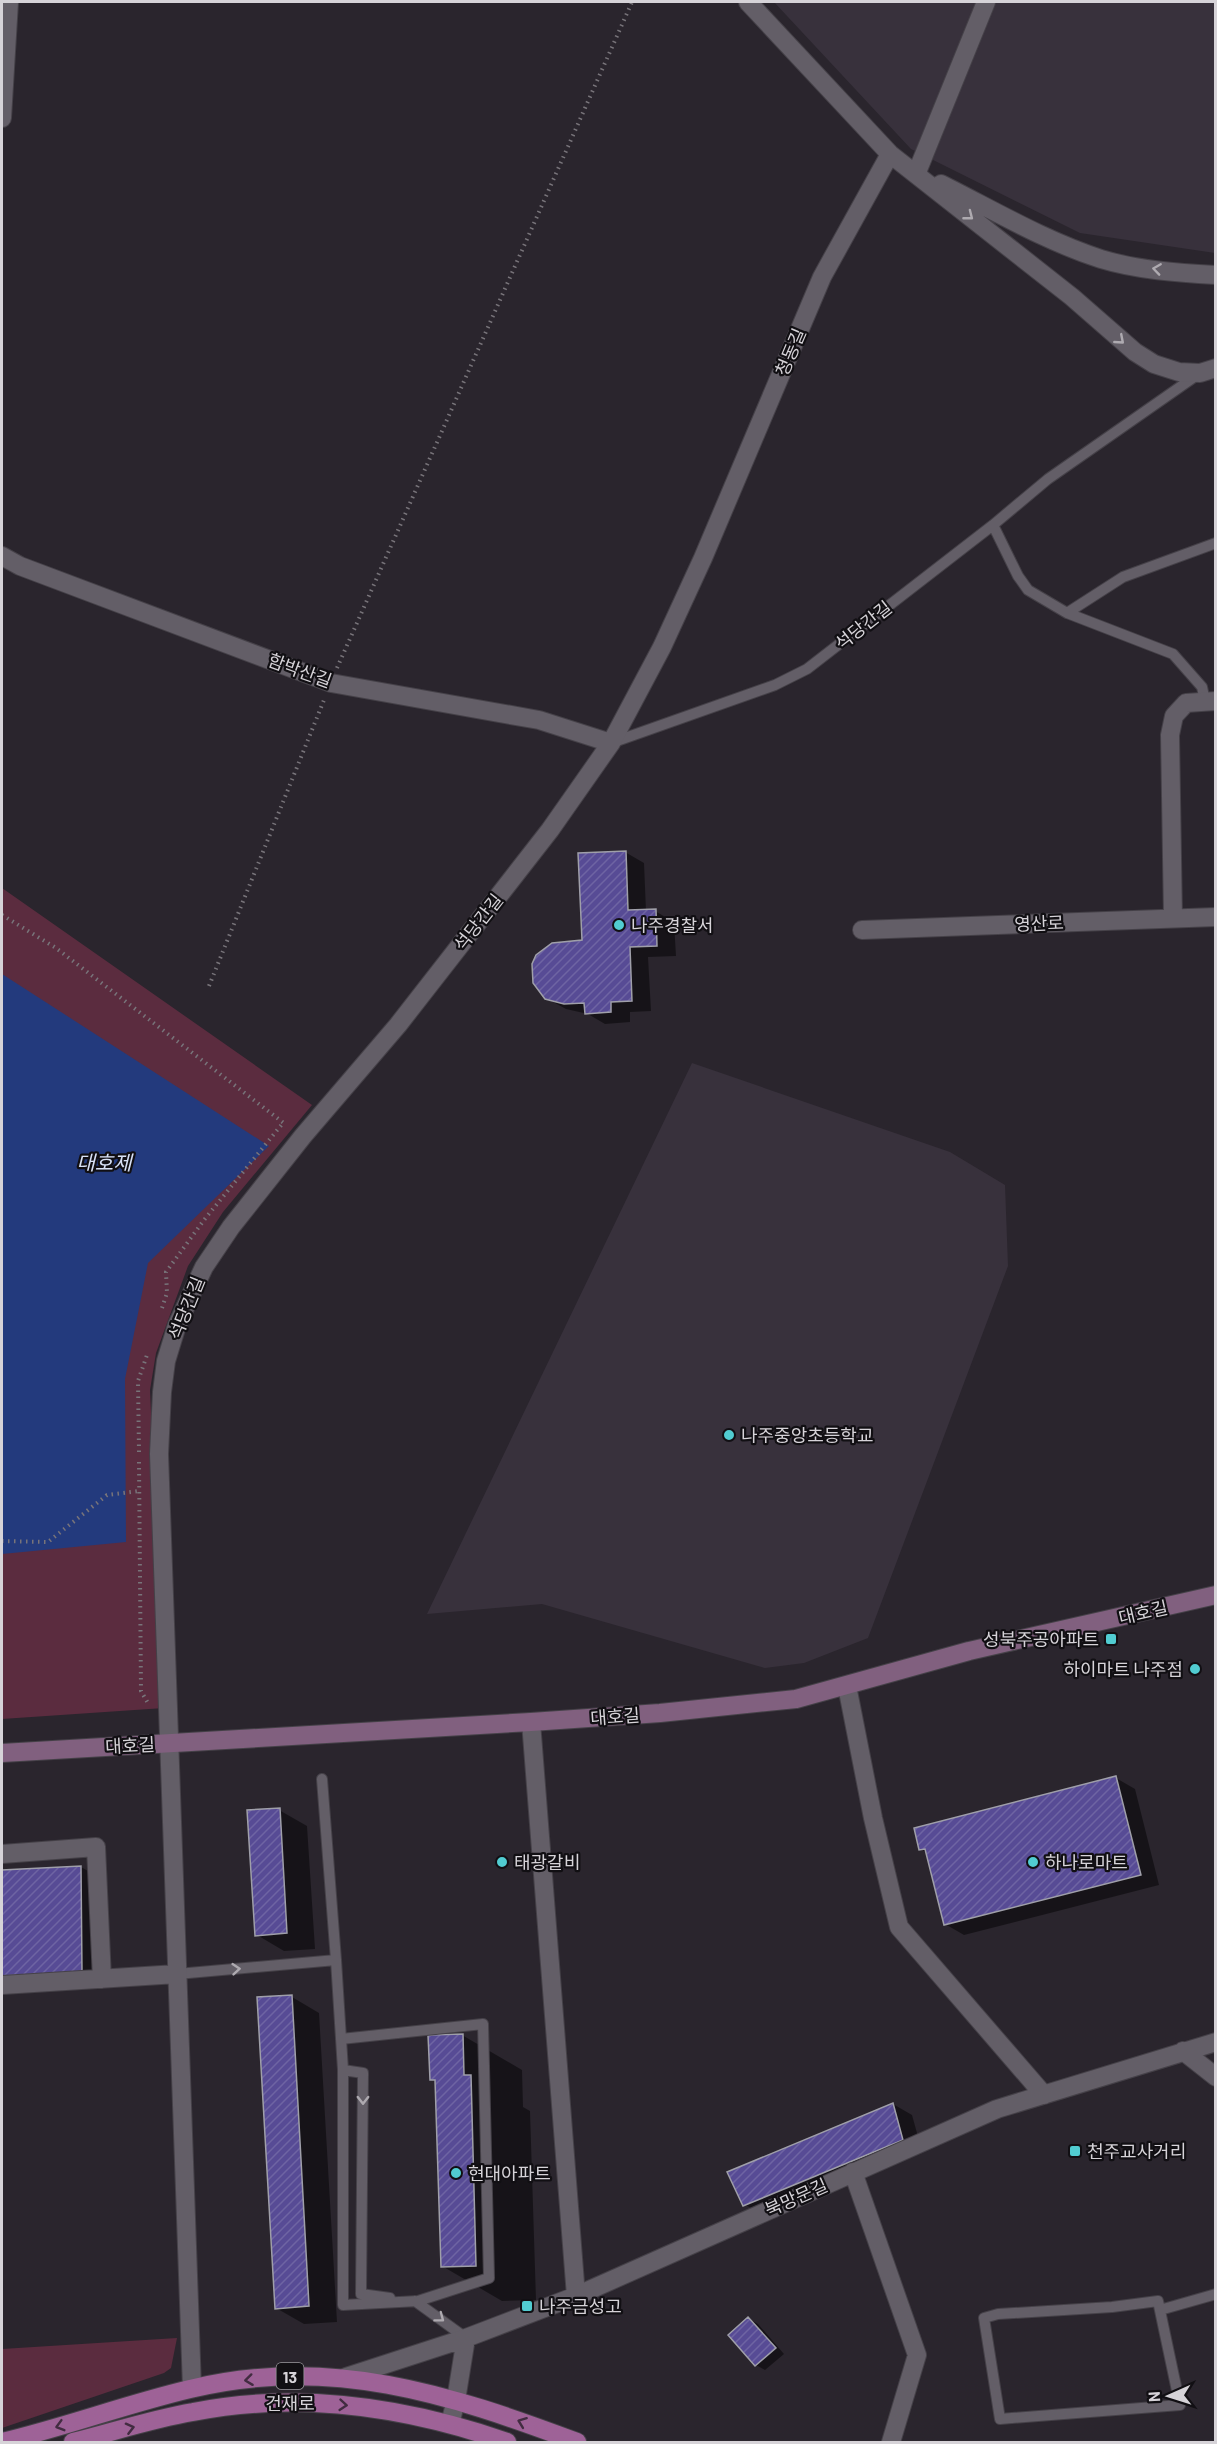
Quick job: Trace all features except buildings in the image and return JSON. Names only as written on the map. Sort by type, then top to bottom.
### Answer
[{"type":"main road","name":"건재로","points":[[2,2442],[192,2388],[279,2377],[346,2377],[401,2386],[511,2417],[577,2442]]},
{"type":"main road","name":"건재로","points":[[73,2442],[193,2412],[264,2403],[348,2405],[450,2424],[507,2442]]},
{"type":"street","points":[[2,118],[9,2]]},
{"type":"street","points":[[748,2],[891,154],[1072,297],[1135,352],[1154,363],[1179,372],[1208,371]]},
{"type":"street","points":[[917,172],[986,2]]},
{"type":"street","points":[[891,154],[917,172],[1066,246],[1094,256],[1150,268],[1215,275]]},
{"type":"street","name":"청동길","points":[[611,743],[662,647],[822,277],[891,154]]},
{"type":"street","name":"함박산길","points":[[2,556],[20,566],[331,683],[539,720],[611,743]]},
{"type":"street","points":[[1173,918],[1170,735],[1174,716],[1186,704],[1210,701]]},
{"type":"street","name":"석당간길","points":[[192,2388],[171,1743],[159,1455],[166,1360],[177,1325],[204,1267],[231,1227],[303,1136],[405,1016],[550,830],[611,743]]},
{"type":"street","name":"영산로","points":[[862,930],[1215,917]]},
{"type":"street","name":"대호길","points":[[2,1753],[531,1722],[660,1713],[796,1699],[969,1651],[1215,1595]]},
{"type":"street","points":[[847,1686],[898,1928],[1044,2095]]},
{"type":"street","points":[[531,1722],[576,2296]]},
{"type":"street","points":[[2,1854],[96,1847],[102,1979]]},
{"type":"street","points":[[2,1985],[177,1974]]},
{"type":"street","name":"북망문길","points":[[466,2338],[576,2296],[997,2109],[1215,2042]]},
{"type":"street","points":[[1183,2051],[1215,2077]]},
{"type":"street","points":[[853,2172],[917,2355],[891,2442]]},
{"type":"street","points":[[450,2424],[466,2338]]},
{"type":"street","name":"건재로","points":[[346,2377],[466,2338]]},
{"type":"lane","name":"석당간길","points":[[611,743],[775,685],[807,669],[1082,453],[1208,371]]},
{"type":"lane","points":[[993,525],[1018,576],[1028,590],[1067,614],[1173,654],[1202,687],[1210,701]]},
{"type":"lane","points":[[1067,614],[1123,577],[1215,543]]},
{"type":"lane","points":[[322,1779],[343,2070],[343,2306],[418,2301],[489,2278],[483,2024],[341,2039]]},
{"type":"lane","points":[[177,1974],[336,1960]]},
{"type":"lane","points":[[343,2070],[363,2073],[362,2294],[418,2301],[466,2338]]},
{"type":"lane","points":[[1160,2310],[1215,2294]]},
{"type":"lane","points":[[1158,2301],[1160,2310],[1180,2405],[1000,2419],[984,2318],[998,2314],[1112,2307],[1158,2301]]},
{"type":"path","points":[[209,986],[331,683],[632,2]]},
{"type":"path","points":[[2,915],[57,948],[303,1136]]},
{"type":"path","points":[[2,1541],[48,1542],[107,1495],[139,1491],[141,1691],[153,1712]]},
{"type":"shaded area","points":[[774,2],[1215,2],[1215,253],[1080,233],[911,149]]},
{"type":"shaded area","points":[[2,888],[312,1105],[223,1212],[188,1266],[156,1353],[150,1390],[164,1708],[2,1719]]},
{"type":"shaded area","name":"나주중앙초등학교","points":[[692,1063],[950,1152],[1005,1185],[1008,1266],[868,1638],[804,1663],[765,1668],[542,1604],[427,1614]]},
{"type":"shaded area","points":[[177,2338],[171,2368],[164,2373],[2,2428],[2,2349]]},
{"type":"water","name":"대호제","points":[[2,974],[269,1146],[148,1263],[125,1379],[126,1542],[2,1554]]},
{"type":"place","name":"나주경찰서","points":[[619,925]]},
{"type":"place","name":"나주중앙초등학교","points":[[729,1435]]},
{"type":"place","name":"성북주공아파트","points":[[1111,1639]]},
{"type":"place","name":"하이마트 나주점","points":[[1195,1669]]},
{"type":"place","name":"태광갈비","points":[[502,1862]]},
{"type":"place","name":"하나로마트","points":[[1033,1862]]},
{"type":"place","name":"천주교사거리","points":[[1075,2151]]},
{"type":"place","name":"현대아파트","points":[[456,2173]]},
{"type":"place","name":"나주금성고","points":[[527,2306]]}]
